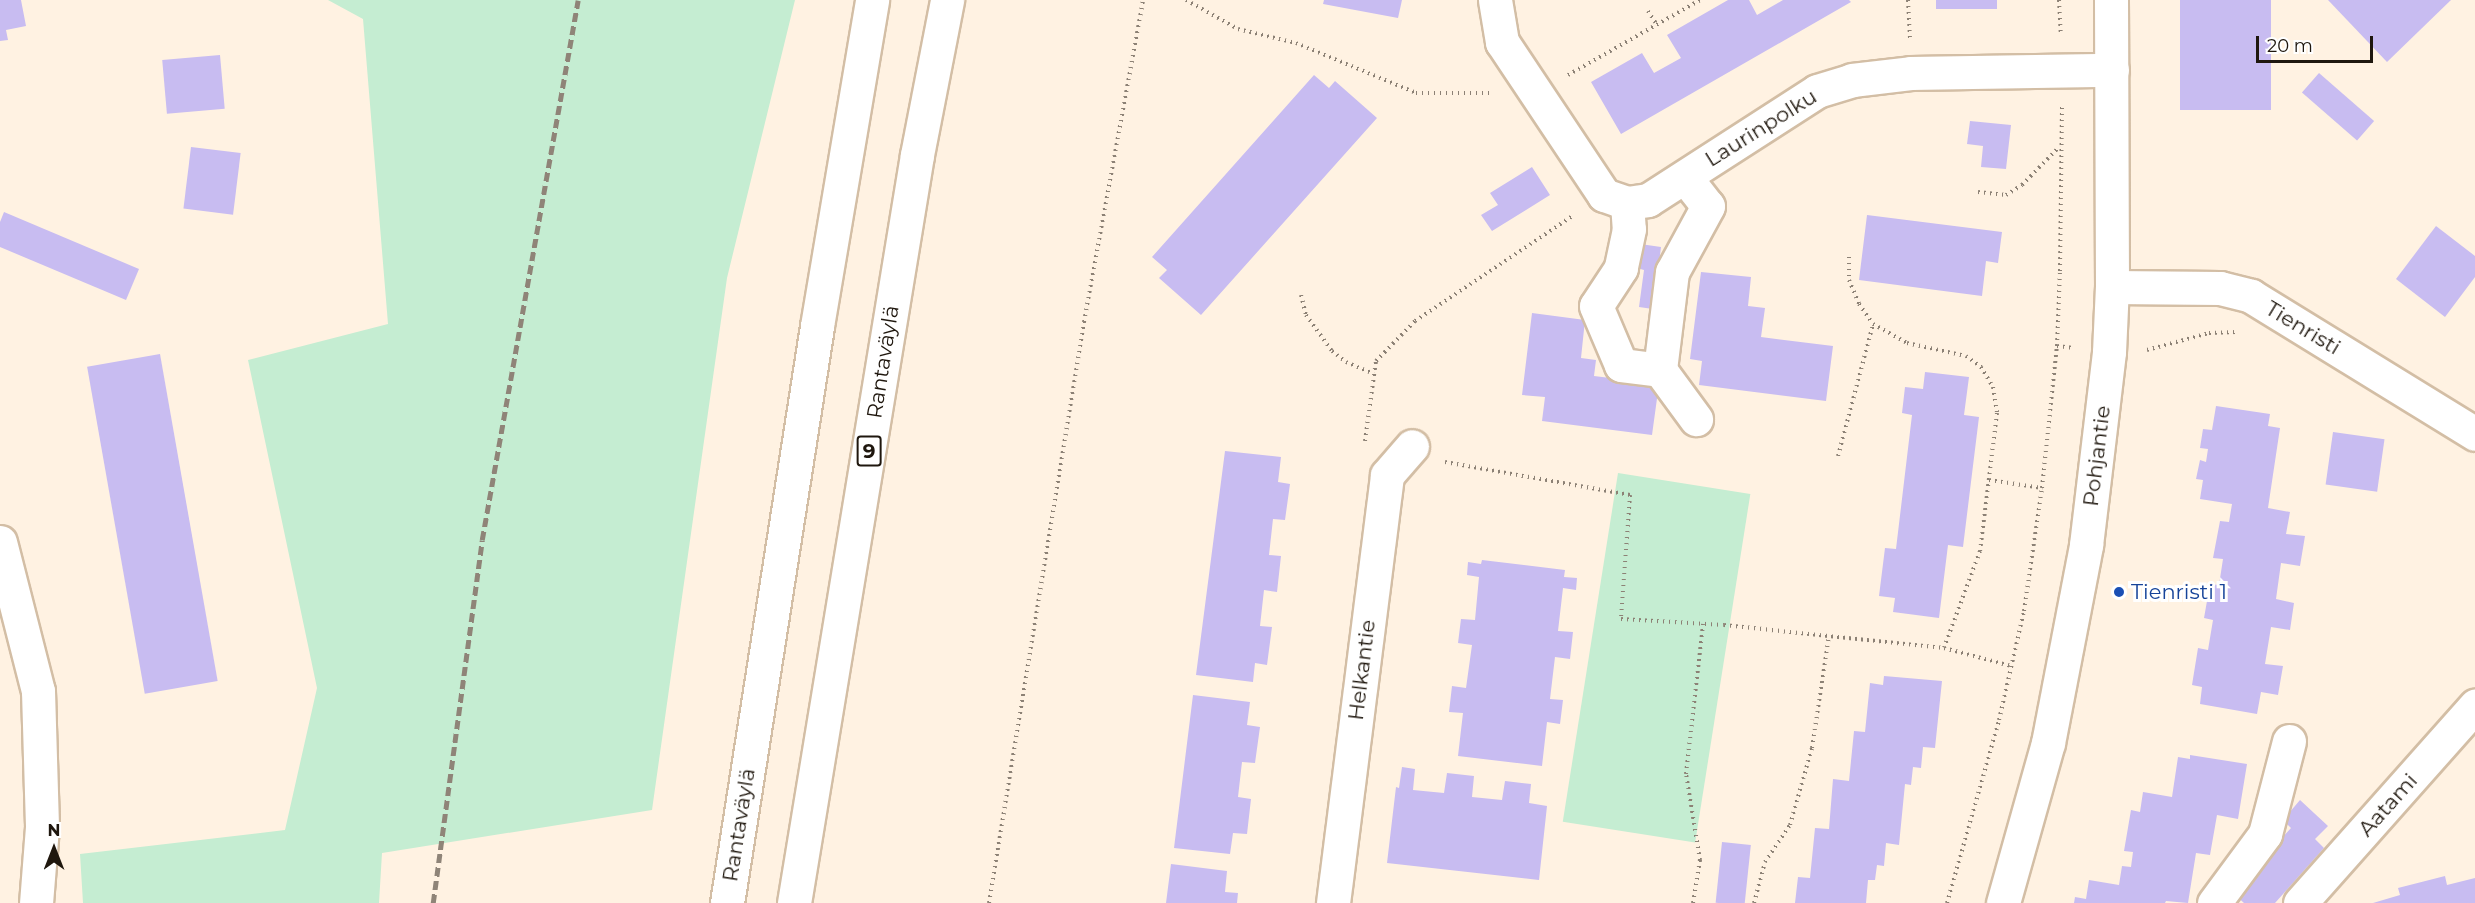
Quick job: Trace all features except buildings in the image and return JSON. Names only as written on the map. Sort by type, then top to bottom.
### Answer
[{"type":"main road","name":"Rantaväylä","points":[[727,903],[815,337],[872,0]]},
{"type":"main road","name":"Rantaväylä","points":[[794,903],[915,167],[947,0]]},
{"type":"main road","points":[[1495,0],[1502,42],[1536,93],[1615,199],[1629,229],[1621,268],[1596,306],[1621,365],[1660,370]]},
{"type":"main road","name":"Pohjantie","points":[[2003,903],[2048,743],[2084,556],[2109,352],[2112,287],[2111,0]]},
{"type":"main road","name":"Laurinpolku","points":[[1615,199],[1648,200],[1817,92],[1852,80],[1911,73],[2112,70]]},
{"type":"main road","points":[[1685,177],[1708,206],[1672,272],[1660,370],[1696,419]]},
{"type":"main road","name":"Tienristi","points":[[2112,287],[2220,288],[2250,296],[2475,434]]},
{"type":"main road","name":"Helkantie","points":[[1333,903],[1387,475],[1408,451]]},
{"type":"main road","points":[[0,542],[38,691],[42,827],[36,903]]},
{"type":"main road","name":"Aatami","points":[[2300,903],[2475,706]]},
{"type":"main road","points":[[2214,903],[2265,834],[2289,741]]},
{"type":"path","points":[[989,903],[1086,310],[1143,0]]},
{"type":"path","points":[[1186,0],[1238,29],[1296,43],[1416,93],[1536,93],[1700,0]]},
{"type":"path","points":[[1947,903],[1966,843],[2024,610],[2042,488],[2056,346],[2062,71],[2059,0]]},
{"type":"path","points":[[1648,11],[1657,25]]},
{"type":"path","points":[[1978,192],[2006,195],[2022,185],[2061,146]]},
{"type":"path","points":[[1364,449],[1376,361],[1415,321],[1615,199]]},
{"type":"path","points":[[1849,257],[1849,280],[1859,304],[1873,324],[1907,343],[1966,356],[1981,367],[1993,387],[1997,413],[1980,551],[1944,648]]},
{"type":"path","points":[[1301,295],[1306,315],[1332,351],[1346,362],[1374,374]]},
{"type":"path","points":[[1838,456],[1873,324]]},
{"type":"path","points":[[2056,346],[2135,353],[2209,333],[2242,332]]},
{"type":"path","points":[[1408,451],[1630,495],[1621,619],[1702,624],[1944,648],[2011,666]]},
{"type":"path","points":[[1989,480],[2042,488]]},
{"type":"path","points":[[1692,903],[1700,860],[1686,774],[1702,624]]},
{"type":"path","points":[[1754,903],[1765,862],[1790,825],[1812,748],[1829,636]]},
{"type":"green space","points":[[328,0],[795,0],[727,278],[652,810],[382,853],[379,903],[83,903],[80,854],[285,830],[317,688],[248,360],[388,324],[363,19]]},
{"type":"green space","points":[[1618,473],[1750,494],[1695,843],[1563,822]]},
{"type":"railway","points":[[433,903],[482,540],[578,0]]},
{"type":"place","name":"Tienristi 1","points":[[2119,592]]}]
